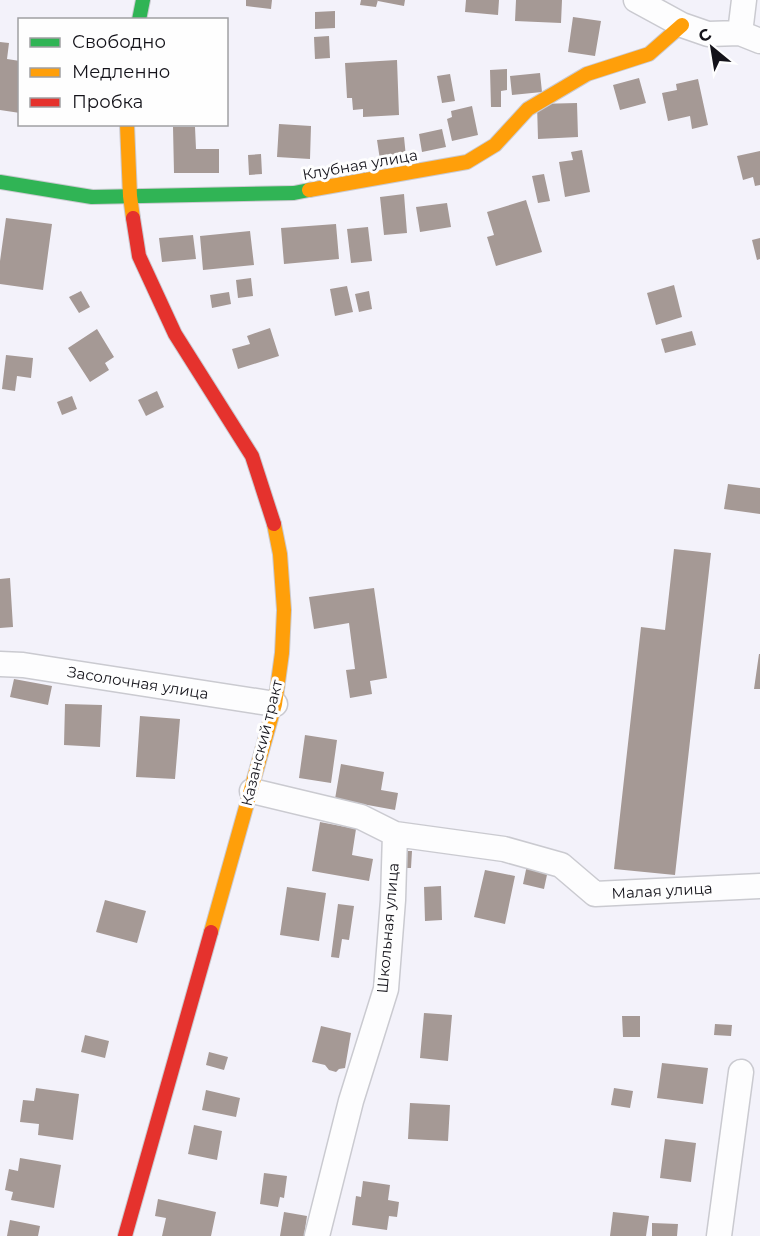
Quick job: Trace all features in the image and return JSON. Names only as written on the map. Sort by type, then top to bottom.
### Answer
[{"type":"street","points":[[139,18],[143,0]]},
{"type":"street","points":[[636,0],[682,25],[708,34],[750,37],[744,0]]},
{"type":"street","name":"Клубная улица","points":[[0,182],[92,197],[294,193],[467,162],[495,145],[528,109],[587,74],[649,54],[682,25]]},
{"type":"street","name":"Казанский тракт","points":[[125,1236],[275,704],[282,652],[284,610],[280,554],[274,521],[252,456],[175,334],[139,256],[130,196],[127,126]]},
{"type":"street","name":"Засолочная улица","points":[[0,664],[23,665],[275,704]]},
{"type":"street","points":[[252,791],[361,817],[395,834]]},
{"type":"street","name":"Малая улица","points":[[395,834],[504,849],[561,865],[595,894],[760,886]]},
{"type":"street","name":"Школьная улица","points":[[317,1236],[351,1101],[386,989],[393,900],[395,834]]},
{"type":"street","points":[[719,1236],[741,1072]]},
{"type":"building","points":[[246,0],[272,0],[271,9],[246,6]]},
{"type":"building","points":[[361,0],[378,0],[376,7],[360,5]]},
{"type":"building","points":[[378,0],[405,0],[404,6]]},
{"type":"building","points":[[466,0],[499,0],[498,15],[465,12]]},
{"type":"building","points":[[516,0],[562,0],[561,23],[515,21]]},
{"type":"building","points":[[335,11],[335,28],[315,29],[315,12]]},
{"type":"building","points":[[573,17],[601,21],[595,56],[568,52]]},
{"type":"building","points":[[329,36],[330,58],[315,59],[314,37]]},
{"type":"building","points":[[0,42],[9,43],[7,59],[18,61],[18,113],[0,110]]},
{"type":"building","points":[[397,60],[399,115],[363,117],[363,109],[353,110],[352,98],[347,98],[345,63]]},
{"type":"building","points":[[507,69],[507,90],[501,91],[501,107],[491,107],[490,70]]},
{"type":"building","points":[[540,73],[542,92],[512,95],[510,76]]},
{"type":"building","points":[[450,74],[455,101],[442,103],[437,76]]},
{"type":"building","points":[[639,78],[646,103],[620,110],[613,85]]},
{"type":"building","points":[[698,79],[708,125],[692,129],[690,116],[668,121],[662,93],[677,90],[676,84]]},
{"type":"building","points":[[577,103],[578,137],[538,139],[537,104]]},
{"type":"building","points":[[472,106],[478,135],[452,141],[447,119],[452,117],[451,111]]},
{"type":"building","points":[[279,124],[311,126],[310,159],[277,157]]},
{"type":"building","points":[[173,127],[195,127],[196,149],[219,149],[219,173],[174,173]]},
{"type":"building","points":[[442,129],[446,147],[422,152],[419,134]]},
{"type":"building","points":[[404,137],[406,157],[380,160],[377,140]]},
{"type":"building","points":[[582,150],[590,192],[565,197],[559,162],[573,160],[571,152]]},
{"type":"building","points":[[760,151],[760,185],[755,186],[753,177],[743,180],[737,156]]},
{"type":"building","points":[[261,154],[262,174],[249,175],[248,155]]},
{"type":"building","points":[[544,174],[550,201],[538,203],[532,176]]},
{"type":"building","points":[[404,194],[407,233],[384,235],[380,197]]},
{"type":"building","points":[[526,200],[542,252],[496,266],[487,237],[494,235],[487,212]]},
{"type":"building","points":[[447,203],[451,227],[420,232],[416,207]]},
{"type":"building","points":[[6,218],[52,224],[43,290],[0,284],[0,261]]},
{"type":"building","points":[[336,224],[339,259],[284,264],[281,228]]},
{"type":"building","points":[[368,227],[372,261],[351,263],[347,229]]},
{"type":"building","points":[[250,231],[254,265],[203,270],[200,236]]},
{"type":"building","points":[[193,235],[196,259],[162,262],[159,238]]},
{"type":"building","points":[[760,238],[760,259],[757,260],[752,240]]},
{"type":"building","points":[[251,278],[253,296],[238,298],[236,280]]},
{"type":"building","points":[[674,285],[682,317],[656,325],[647,293]]},
{"type":"building","points":[[347,286],[353,312],[335,316],[330,289]]},
{"type":"building","points":[[81,291],[90,307],[79,313],[69,297]]},
{"type":"building","points":[[369,291],[372,309],[359,312],[355,294]]},
{"type":"building","points":[[229,292],[231,304],[212,308],[210,295]]},
{"type":"building","points":[[270,328],[279,356],[238,369],[232,349],[250,344],[247,336]]},
{"type":"building","points":[[97,329],[114,357],[105,363],[109,370],[90,382],[68,348]]},
{"type":"building","points":[[692,331],[696,345],[665,353],[661,339]]},
{"type":"building","points":[[6,355],[33,358],[31,378],[17,376],[15,391],[2,389]]},
{"type":"building","points":[[157,391],[164,407],[146,416],[138,400]]},
{"type":"building","points":[[72,396],[77,409],[62,415],[57,402]]},
{"type":"building","points":[[728,484],[760,488],[760,514],[724,509]]},
{"type":"building","points":[[674,549],[711,553],[675,875],[614,869],[641,627],[665,630]]},
{"type":"building","points":[[10,578],[13,627],[0,628],[0,579]]},
{"type":"building","points":[[374,588],[387,678],[370,681],[372,694],[350,698],[346,670],[355,669],[349,623],[314,629],[309,597]]},
{"type":"building","points":[[759,654],[760,689],[754,689]]},
{"type":"building","points":[[14,679],[52,686],[48,705],[10,697]]},
{"type":"building","points":[[65,704],[102,705],[100,747],[64,745]]},
{"type":"building","points":[[140,716],[180,719],[175,779],[136,777]]},
{"type":"building","points":[[305,735],[337,740],[331,783],[299,778]]},
{"type":"building","points":[[341,764],[384,772],[381,790],[398,793],[395,810],[335,799]]},
{"type":"building","points":[[320,822],[356,829],[352,855],[373,859],[369,881],[312,871]]},
{"type":"building","points":[[400,851],[412,851],[411,868],[399,868]]},
{"type":"building","points":[[527,865],[548,870],[544,889],[523,884]]},
{"type":"building","points":[[485,870],[515,876],[505,924],[474,917]]},
{"type":"building","points":[[441,886],[442,920],[425,921],[424,887]]},
{"type":"building","points":[[287,887],[326,893],[319,941],[280,935]]},
{"type":"building","points":[[105,900],[146,911],[137,943],[96,932]]},
{"type":"building","points":[[338,904],[354,906],[349,940],[342,939],[339,958],[331,957]]},
{"type":"building","points":[[424,1013],[452,1015],[448,1061],[420,1058]]},
{"type":"building","points":[[622,1016],[640,1016],[640,1037],[623,1037]]},
{"type":"building","points":[[715,1024],[732,1025],[731,1036],[714,1035]]},
{"type":"building","points":[[321,1026],[351,1033],[345,1068],[336,1072],[329,1070],[325,1065],[312,1062]]},
{"type":"building","points":[[85,1035],[109,1041],[105,1058],[81,1052]]},
{"type":"building","points":[[209,1052],[228,1057],[224,1070],[206,1065]]},
{"type":"building","points":[[662,1063],[708,1068],[703,1104],[657,1098]]},
{"type":"building","points":[[36,1088],[79,1094],[73,1140],[38,1135],[39,1124],[20,1122],[23,1100],[34,1101]]},
{"type":"building","points":[[614,1088],[633,1091],[630,1108],[611,1105]]},
{"type":"building","points":[[206,1090],[240,1098],[236,1117],[202,1110]]},
{"type":"building","points":[[410,1103],[450,1105],[448,1141],[408,1139]]},
{"type":"building","points":[[194,1125],[222,1131],[217,1160],[188,1154]]},
{"type":"building","points":[[665,1139],[696,1143],[691,1182],[660,1178]]},
{"type":"building","points":[[20,1158],[61,1165],[54,1208],[11,1200],[13,1192],[5,1190],[9,1169],[18,1171]]},
{"type":"building","points":[[264,1173],[287,1176],[284,1198],[280,1197],[278,1207],[260,1204]]},
{"type":"building","points":[[363,1181],[390,1185],[388,1200],[399,1202],[397,1217],[389,1216],[387,1230],[352,1225],[356,1196],[361,1197]]},
{"type":"building","points":[[158,1199],[216,1212],[211,1236],[162,1236],[166,1218],[155,1216]]},
{"type":"building","points":[[284,1212],[307,1216],[304,1236],[280,1236]]},
{"type":"building","points":[[613,1212],[649,1216],[646,1236],[610,1236]]},
{"type":"building","points":[[10,1220],[40,1226],[38,1236],[7,1236]]},
{"type":"building","points":[[652,1223],[678,1224],[677,1236],[652,1236]]},
{"type":"traffic: fast","points":[[139,18],[143,0]]},
{"type":"traffic: fast","points":[[0,182],[92,197],[294,193],[309,190]]},
{"type":"traffic: slow","points":[[309,190],[467,162],[495,145],[528,109],[587,74],[649,54],[682,25]]},
{"type":"traffic: slow","points":[[127,126],[133,218]]},
{"type":"traffic: slow","points":[[211,932],[275,704],[282,653],[284,610],[280,554],[274,524]]},
{"type":"traffic: jam","points":[[133,218],[139,256],[175,334],[252,456],[274,524]]},
{"type":"traffic: jam","points":[[125,1236],[211,932]]}]
